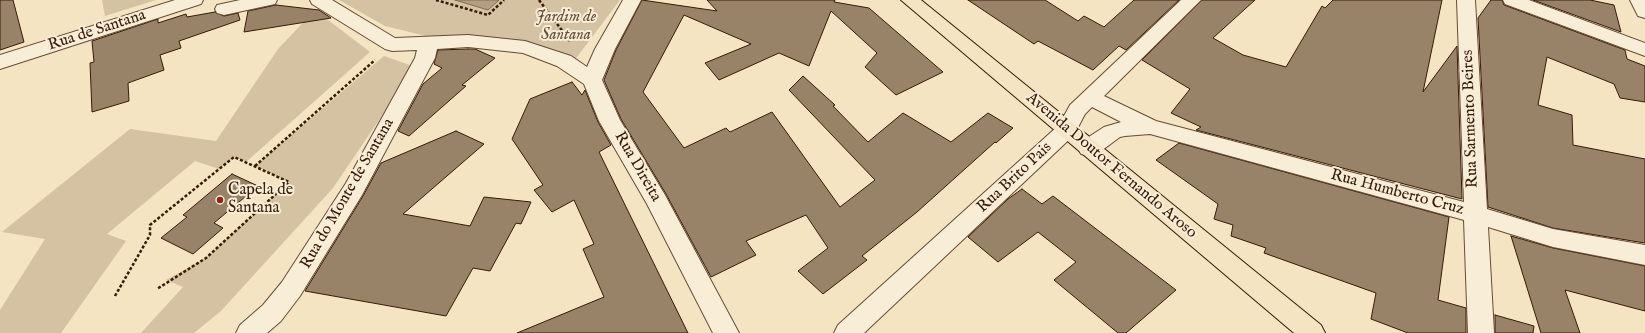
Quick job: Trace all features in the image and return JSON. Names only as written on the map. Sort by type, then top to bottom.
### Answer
[{"type":"main road","name":"Avenida Doutor Fernando Aroso","points":[[910,0],[1312,333]]},
{"type":"street","name":"Rua de Santana","points":[[0,62],[194,0]]},
{"type":"street","points":[[224,9],[268,0]]},
{"type":"street","points":[[319,0],[392,45],[468,41],[525,47],[594,75],[605,49],[632,0]]},
{"type":"street","name":"Rua Brito Pais","points":[[847,333],[1067,130],[1077,110],[1192,0]]},
{"type":"street","name":"Rua Sarmento Beires","points":[[1466,0],[1480,333]]},
{"type":"street","points":[[1512,0],[1645,50]]},
{"type":"street","points":[[1639,0],[1645,12]]},
{"type":"street","name":"Rua do Monte de Santana","points":[[249,333],[272,313],[291,290],[354,189],[425,58],[429,43]]},
{"type":"street","name":"Rua Direita","points":[[594,75],[610,121],[657,201],[726,333]]},
{"type":"street","name":"Rua Humberto Cruz","points":[[1091,98],[1150,127],[1475,214],[1553,238],[1645,255]]},
{"type":"street","name":"Rua Humberto Cruz","points":[[1089,148],[1112,132],[1125,128],[1150,127]]},
{"type":"path","points":[[436,0],[488,15],[504,0]]},
{"type":"path","points":[[538,0],[581,54],[594,75]]},
{"type":"path","points":[[255,166],[392,45]]},
{"type":"path","points":[[115,296],[150,235],[150,225],[234,157],[289,182],[206,258],[157,289]]},
{"type":"green space","points":[[102,0],[156,0],[105,16]]},
{"type":"green space","name":"Jardim de Santana","points":[[339,0],[620,0],[574,61],[430,37],[385,26]]},
{"type":"green space","points":[[315,10],[370,52],[246,162],[234,157],[219,169],[195,161],[107,234],[126,241],[61,333],[0,333],[0,310],[45,239],[2,232],[130,129],[216,141],[278,49]]},
{"type":"green space","points":[[384,56],[415,67],[333,188],[221,311],[194,333],[141,333],[183,287],[166,280],[206,258],[289,182],[255,166]]},
{"type":"shaded area","points":[[455,0],[499,0],[488,10]]},
{"type":"building","points":[[0,0],[13,0],[24,42],[0,50]]},
{"type":"building","points":[[642,0],[717,11],[707,0],[835,0],[834,2],[869,8],[943,72],[896,95],[865,67],[877,53],[831,11],[809,66],[779,53],[719,80],[705,63],[751,44],[684,15],[643,92],[684,148],[726,128],[730,132],[772,112],[840,207],[875,180],[789,90],[803,76],[835,105],[833,106],[868,142],[903,113],[951,142],[988,113],[1013,128],[996,143],[995,142],[917,212],[862,256],[867,260],[823,294],[798,271],[828,248],[806,215],[746,241],[756,255],[711,277],[666,194],[621,119],[604,80],[616,50]]},
{"type":"building","points":[[968,0],[1045,0],[1078,21],[1084,16],[1104,27],[1134,0],[1179,0],[1126,50],[1119,46],[1093,70],[1038,41],[1034,44]]},
{"type":"building","points":[[1202,0],[1255,0],[1213,38],[1243,55],[1286,67],[1322,6],[1325,8],[1333,0],[1442,0],[1423,92],[1457,46],[1462,199],[1196,130],[1201,127],[1171,113],[1190,89],[1142,60]]},
{"type":"building","points":[[1491,0],[1502,0],[1504,5],[1625,50],[1627,59],[1645,66],[1645,102],[1620,98],[1614,84],[1547,57],[1538,105],[1572,115],[1573,145],[1645,159],[1645,243],[1553,228],[1488,207],[1478,18]]},
{"type":"building","points":[[1533,0],[1590,0],[1614,5],[1621,32]]},
{"type":"building","points":[[276,5],[319,10],[331,18],[244,32],[248,11]]},
{"type":"building","points":[[215,12],[224,16],[238,13],[240,20],[179,41],[181,48],[160,55],[164,70],[128,83],[129,101],[92,112],[90,63],[94,62],[92,41],[158,19],[158,23],[186,14],[187,17]]},
{"type":"building","points":[[475,49],[495,58],[462,85],[466,86],[409,136],[398,131],[423,84],[442,68],[434,64],[438,50]]},
{"type":"building","points":[[572,82],[582,95],[585,90],[598,122],[611,145],[599,152],[688,333],[517,333],[604,297],[583,249],[594,244],[574,200],[552,212],[534,190],[543,185],[512,139],[530,99]]},
{"type":"building","points":[[456,131],[484,144],[403,214],[470,226],[484,197],[531,202],[521,224],[516,223],[490,271],[473,268],[446,316],[305,291],[363,196],[381,163]]},
{"type":"building","points":[[1179,143],[1449,217],[1438,300],[1466,308],[1466,333],[1408,333],[1371,319],[1376,293],[1264,253],[1266,248],[1231,236],[1233,225],[1214,219],[1218,204],[1156,160]]},
{"type":"building","name":"Capela de Santana","points":[[232,174],[258,186],[214,223],[223,228],[193,254],[161,238],[187,217],[183,215]]},
{"type":"building","points":[[1022,189],[1042,204],[1053,196],[1176,290],[1126,333],[1118,333],[1054,280],[1076,262],[1038,232],[998,262],[968,237],[1008,199]]},
{"type":"building","points":[[1511,236],[1553,248],[1645,266],[1645,311],[1565,290],[1580,333],[1541,333]]},
{"type":"building","points":[[1495,315],[1534,326],[1533,333],[1495,333]]},
{"type":"place","name":"Capela de Santana","points":[[220,200]]}]
